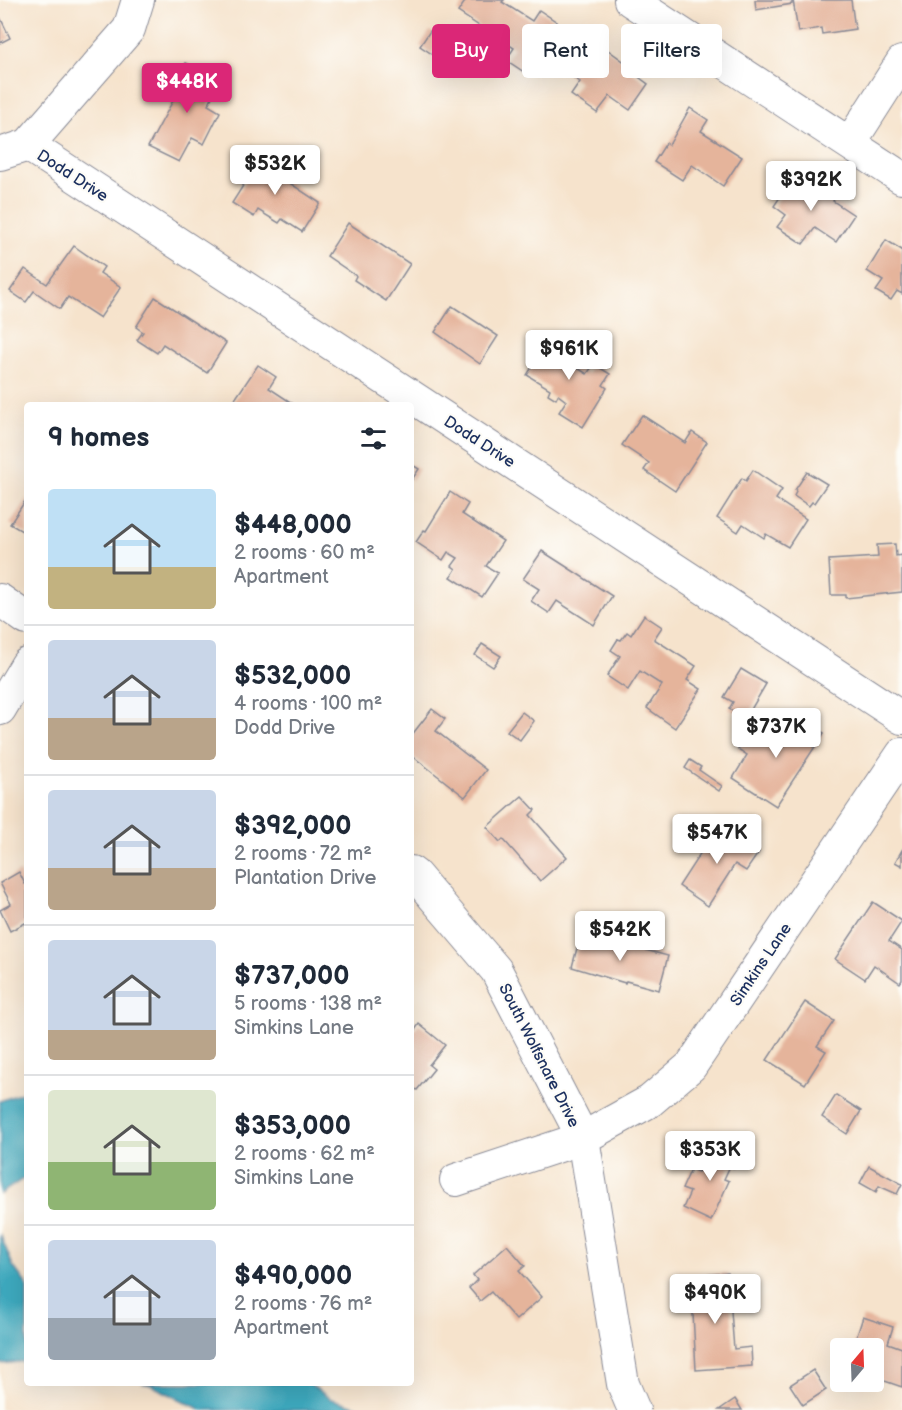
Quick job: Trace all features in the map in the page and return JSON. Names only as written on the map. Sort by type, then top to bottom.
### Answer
[{"type":"street","points":[[14,149],[129,29],[138,0]]},
{"type":"street","points":[[630,0],[902,178]]},
{"type":"street","points":[[849,143],[902,62]]},
{"type":"street","name":"Dodd Drive","points":[[14,149],[409,402]]},
{"type":"street","name":"Dodd Drive","points":[[414,405],[902,718]]},
{"type":"street","points":[[0,600],[24,616]]},
{"type":"street","points":[[0,709],[24,669]]},
{"type":"street","name":"Simkins Lane","points":[[456,1180],[583,1138],[650,1101],[691,1066],[902,754]]},
{"type":"street","name":"South Wolfsnare Drive","points":[[414,874],[496,970],[583,1138],[624,1384],[634,1410]]},
{"type":"water","points":[[24,1092],[24,1178],[0,1194],[0,1101]]},
{"type":"water","points":[[0,1234],[13,1266],[24,1281],[24,1361],[0,1364]]},
{"type":"water","points":[[153,1386],[312,1386],[331,1399],[369,1410],[202,1410]]},
{"type":"building","points":[[466,0],[504,0],[502,2],[532,21],[539,10],[557,22],[556,24],[522,24],[522,71],[510,63],[510,54],[514,48],[510,45],[510,24],[476,24],[458,12]]},
{"type":"building","points":[[755,0],[792,0],[792,4],[756,10]]},
{"type":"building","points":[[793,0],[851,0],[855,29],[822,34],[821,28],[798,32]]},
{"type":"building","points":[[0,17],[10,38],[0,43]]},
{"type":"building","points":[[430,31],[432,32],[432,54],[420,46]]},
{"type":"building","points":[[609,51],[621,59],[621,78],[640,78],[648,84],[630,110],[610,96],[597,113],[571,95],[580,82],[574,78],[609,78]]},
{"type":"building","points":[[186,63],[220,81],[208,105],[220,112],[204,144],[192,138],[179,162],[148,147],[176,95],[170,92]]},
{"type":"building","points":[[690,108],[708,120],[701,131],[742,157],[723,186],[692,165],[682,180],[654,162],[666,143],[669,145]]},
{"type":"building","points":[[269,153],[286,164],[279,176],[320,203],[302,232],[282,219],[279,223],[258,210],[254,217],[232,203],[258,162],[261,164]]},
{"type":"building","points":[[794,176],[805,184],[808,179],[812,181],[835,197],[833,201],[854,215],[836,242],[815,228],[803,244],[777,227],[786,215],[774,206]]},
{"type":"building","points":[[348,223],[410,264],[386,301],[354,280],[356,276],[327,256]]},
{"type":"building","points":[[886,240],[902,250],[902,294],[897,291],[891,300],[876,291],[883,281],[867,271]]},
{"type":"building","points":[[74,246],[104,267],[100,273],[121,287],[100,318],[68,297],[60,309],[34,291],[26,302],[10,291],[25,269],[47,284]]},
{"type":"building","points":[[155,297],[226,343],[207,373],[163,344],[157,353],[137,340],[143,332],[136,327]]},
{"type":"building","points":[[452,306],[498,336],[480,364],[435,332]]},
{"type":"building","points":[[552,336],[575,351],[568,362],[587,374],[594,364],[610,374],[603,385],[607,388],[583,427],[559,412],[566,401],[558,395],[556,399],[548,394],[550,389],[527,375]]},
{"type":"building","points":[[258,365],[276,377],[269,388],[290,402],[233,402]]},
{"type":"building","points":[[642,415],[685,443],[692,432],[707,442],[675,491],[644,470],[649,463],[622,445]]},
{"type":"building","points":[[414,466],[419,469],[414,476]]},
{"type":"building","points":[[753,470],[782,490],[776,499],[806,519],[788,547],[766,534],[764,538],[743,524],[738,532],[717,518],[742,478],[746,481]]},
{"type":"building","points":[[807,472],[827,484],[814,503],[812,502],[809,506],[794,496],[795,490]]},
{"type":"building","points":[[450,492],[468,504],[462,514],[503,541],[486,566],[498,573],[482,597],[451,577],[456,569],[452,566],[458,558],[448,552],[443,560],[416,542],[424,530],[426,531]]},
{"type":"building","points":[[24,503],[24,532],[10,524]]},
{"type":"building","points":[[895,544],[896,556],[902,555],[902,592],[846,598],[846,595],[831,595],[829,560],[878,557],[877,545]]},
{"type":"building","points":[[542,551],[612,596],[594,625],[557,601],[549,613],[531,601],[539,589],[523,579]]},
{"type":"building","points":[[644,615],[662,627],[654,639],[696,666],[687,680],[701,689],[675,728],[647,708],[662,685],[640,671],[628,690],[607,676],[620,656],[611,650],[618,639],[621,640],[627,632],[631,635]]},
{"type":"building","points":[[482,644],[501,656],[493,667],[475,655]]},
{"type":"building","points":[[741,669],[766,684],[749,713],[746,711],[743,717],[729,709],[733,702],[724,697]]},
{"type":"building","points":[[432,709],[445,719],[436,731],[486,770],[465,797],[414,757],[414,732]]},
{"type":"building","points":[[522,712],[534,721],[520,740],[507,731]]},
{"type":"building","points":[[794,714],[824,733],[776,806],[733,778],[747,755],[738,749],[752,728],[777,744]]},
{"type":"building","points":[[690,760],[701,767],[699,770],[722,786],[719,791],[685,768]]},
{"type":"building","points":[[522,796],[535,810],[530,815],[567,857],[540,881],[503,839],[500,842],[487,827]]},
{"type":"building","points":[[718,826],[759,852],[746,871],[735,864],[708,906],[679,886]]},
{"type":"building","points":[[902,850],[902,866],[895,862]]},
{"type":"building","points":[[19,872],[24,882],[24,924],[10,931],[0,910],[11,904],[0,883]]},
{"type":"building","points":[[873,902],[902,921],[889,941],[902,950],[902,980],[900,983],[874,965],[865,979],[835,959]]},
{"type":"building","points":[[581,933],[668,956],[659,990],[626,981],[625,983],[572,967]]},
{"type":"building","points":[[805,1002],[834,1021],[817,1046],[826,1051],[805,1084],[767,1060]]},
{"type":"building","points":[[419,1024],[445,1045],[429,1065],[434,1069],[417,1090],[414,1088],[415,1030]]},
{"type":"building","points":[[836,1095],[861,1111],[847,1134],[822,1117]]},
{"type":"building","points":[[718,1143],[741,1153],[734,1168],[730,1166],[724,1179],[729,1181],[711,1221],[683,1208],[690,1192],[682,1189],[691,1169],[698,1172],[706,1154],[712,1156]]},
{"type":"building","points":[[869,1166],[902,1184],[897,1194],[879,1186],[876,1192],[860,1183]]},
{"type":"building","points":[[507,1245],[525,1266],[519,1271],[542,1297],[516,1320],[491,1292],[480,1301],[469,1288],[477,1280],[473,1275]]},
{"type":"building","points":[[728,1273],[734,1349],[751,1347],[752,1366],[696,1370],[691,1276]]},
{"type":"building","points":[[863,1317],[893,1327],[888,1343],[902,1348],[902,1387],[884,1381],[884,1338],[856,1338]]},
{"type":"building","points":[[813,1370],[826,1390],[803,1405],[790,1385]]},
{"type":"building","points":[[735,1399],[742,1410],[719,1410]]}]
